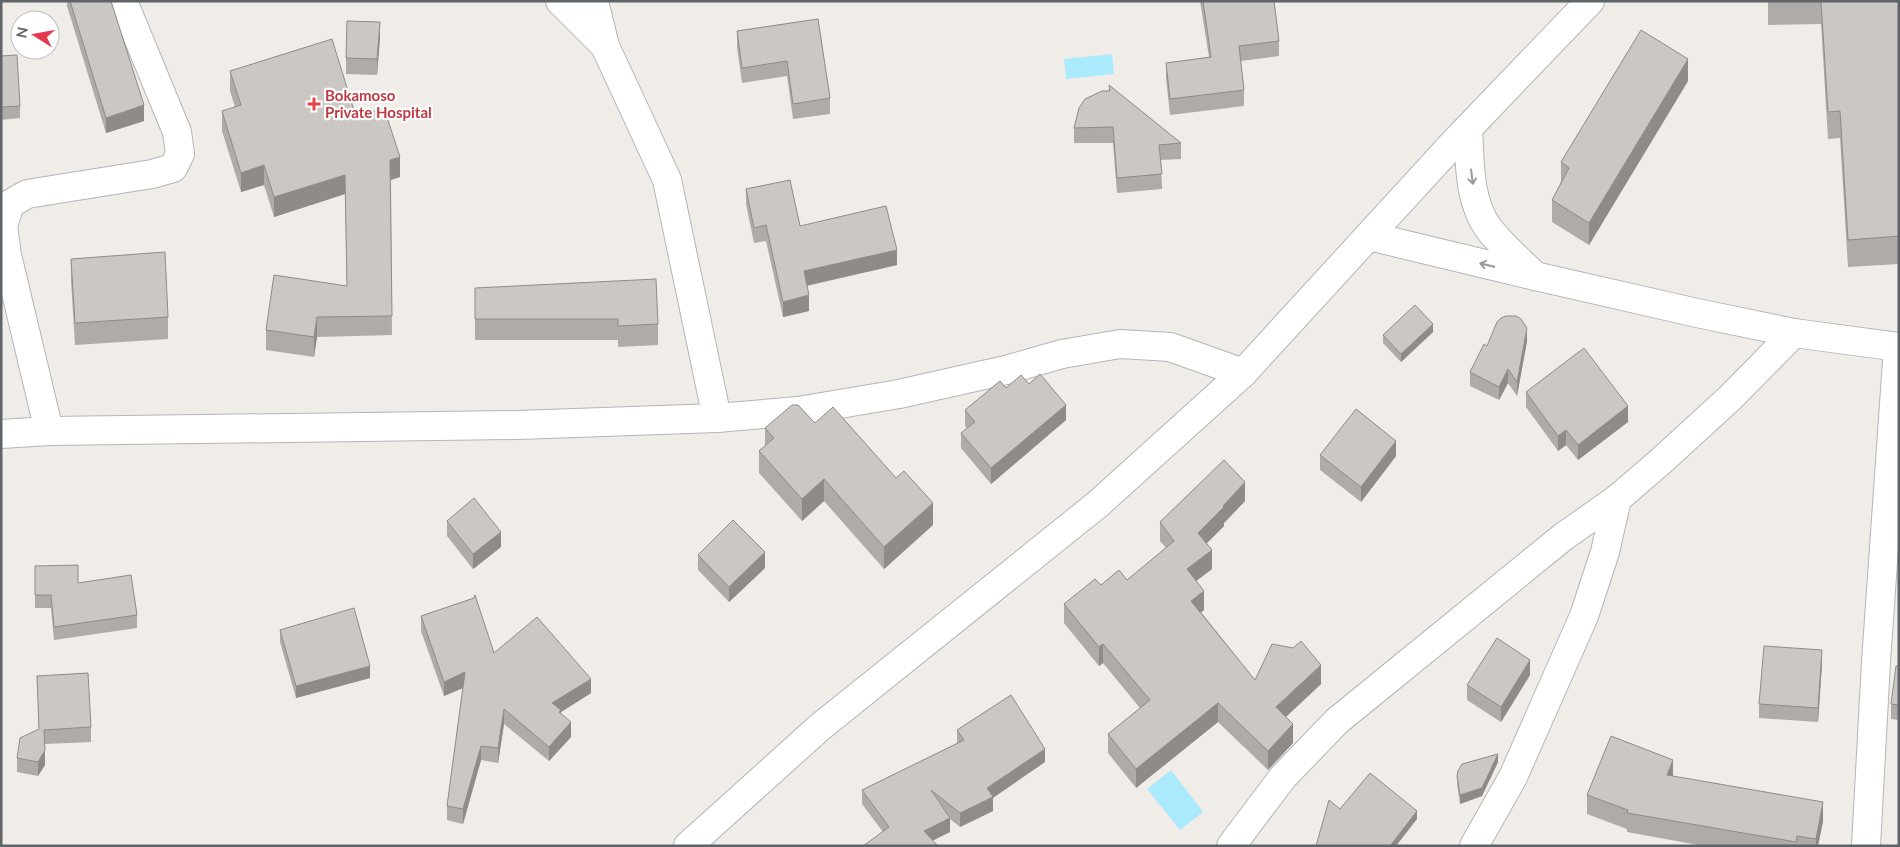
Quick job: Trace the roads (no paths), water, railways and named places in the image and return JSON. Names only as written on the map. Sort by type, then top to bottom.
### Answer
[{"type":"street","points":[[49,431],[7,255],[3,226],[10,204],[27,194],[152,174],[173,168],[180,154],[177,132],[124,1]]},
{"type":"street","points":[[560,1],[605,46]]},
{"type":"street","points":[[594,1],[605,46],[668,180],[717,418]]},
{"type":"street","points":[[688,846],[820,727],[1098,504],[1243,373],[1468,128],[1590,1]]},
{"type":"street","points":[[1468,128],[1472,180],[1480,212],[1489,228],[1534,276]]},
{"type":"street","points":[[1369,236],[1697,313],[1794,333],[1898,347],[1876,662],[1866,846]]},
{"type":"street","points":[[1231,846],[1283,777],[1337,721],[1563,537],[1617,499],[1730,398],[1794,333]]},
{"type":"street","points":[[1,434],[49,431],[518,425],[717,418],[798,411],[899,394],[1006,370],[1062,354],[1120,344],[1170,348],[1243,373]]},
{"type":"street","points":[[1474,846],[1513,777],[1584,616],[1605,552],[1617,499]]},
{"type":"water","points":[[1112,54],[1114,74],[1066,79],[1064,59]]},
{"type":"water","points":[[1171,770],[1203,812],[1180,830],[1147,789]]},
{"type":"place","name":"Bokamoso Private Hospital","points":[[314,104]]}]
